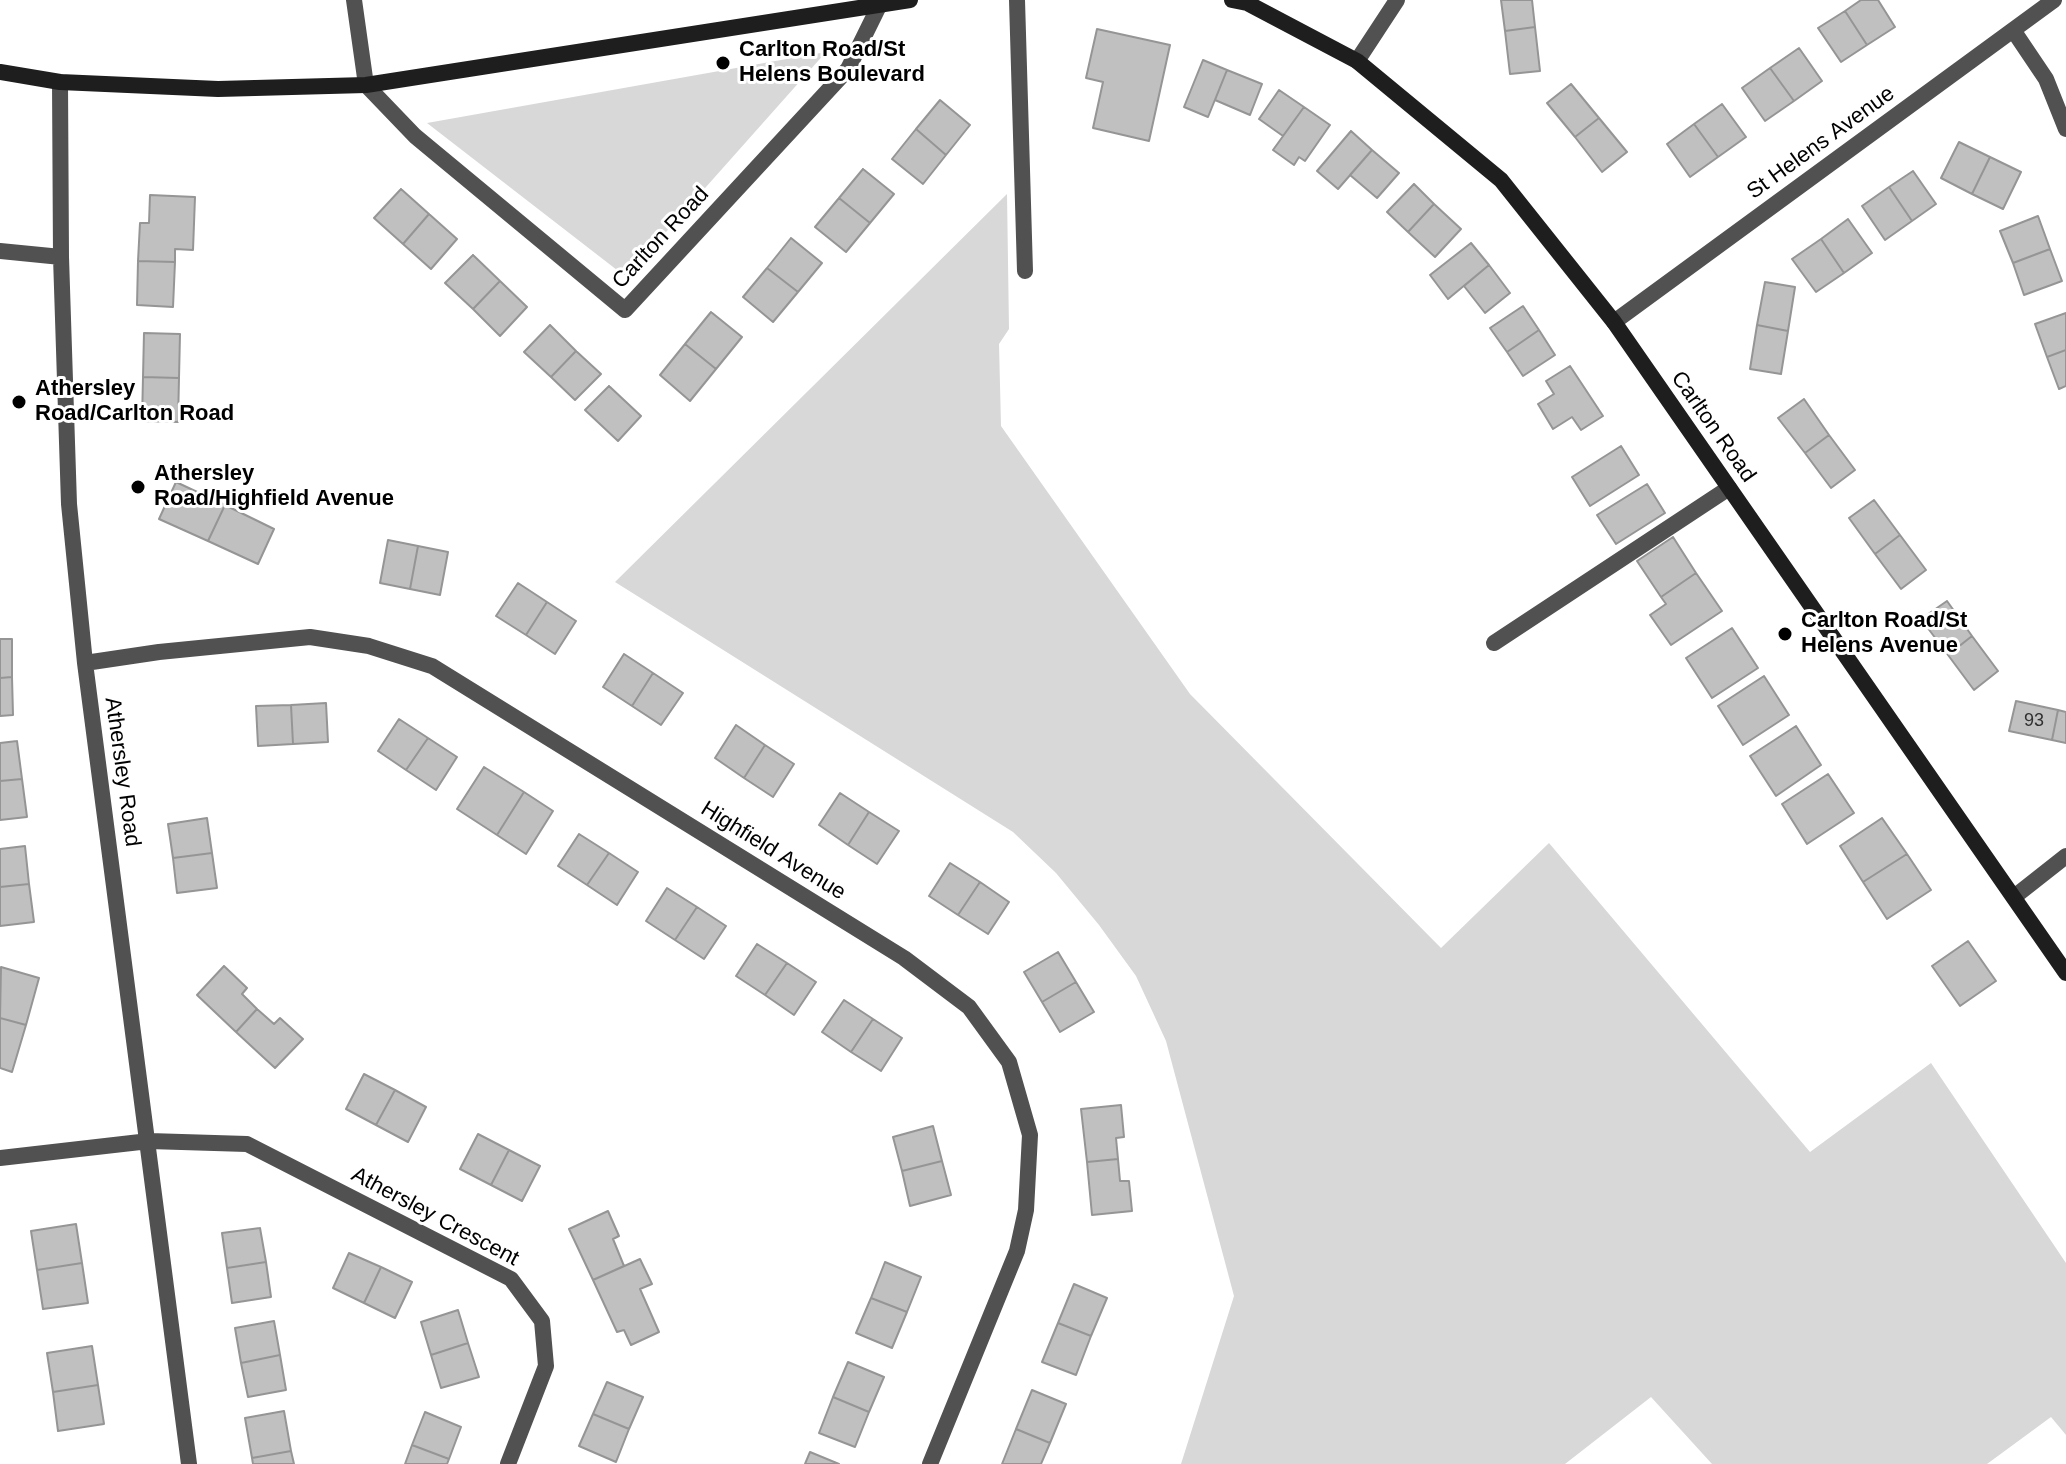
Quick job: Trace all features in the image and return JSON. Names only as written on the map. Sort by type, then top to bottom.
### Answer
[{"type":"main road","points":[[0,72],[60,82],[218,89],[366,85],[879,2],[910,0]]},
{"type":"main road","name":"Carlton Road","points":[[1232,0],[1247,3],[1357,61],[1501,180],[1614,322],[2066,973]]},
{"type":"street","points":[[354,0],[366,85]]},
{"type":"street","points":[[1017,0],[1025,271]]},
{"type":"street","points":[[1357,61],[1397,0]]},
{"type":"street","name":"St Helens Avenue","points":[[1614,322],[2054,0]]},
{"type":"street","name":"Carlton Road","points":[[366,85],[415,136],[625,310],[848,69],[879,2]]},
{"type":"street","points":[[2013,30],[2046,79],[2066,129]]},
{"type":"street","name":"Athersley Road","points":[[60,82],[61,257],[69,504],[85,663],[189,1464]]},
{"type":"street","points":[[0,251],[61,257]]},
{"type":"street","points":[[1494,643],[1729,488]]},
{"type":"street","name":"Highfield Avenue","points":[[85,663],[159,652],[310,637],[369,646],[432,666],[904,958],[969,1007],[1009,1062],[1030,1135],[1026,1210],[1017,1251],[930,1464]]},
{"type":"street","points":[[2014,897],[2066,856]]},
{"type":"street","name":"Athersley Crescent","points":[[0,1158],[149,1141],[247,1144],[511,1279],[542,1321],[546,1366],[508,1464]]},
{"type":"shaded area","points":[[826,52],[626,277],[427,123]]},
{"type":"shaded area","points":[[1007,194],[1009,329],[999,344],[1001,426],[1190,694],[1441,948],[1549,843],[1810,1152],[1931,1063],[2066,1263],[2066,1435],[2051,1417],[1987,1464],[1712,1464],[1651,1397],[1565,1464],[1181,1464],[1234,1296],[1166,1041],[1136,976],[1056,873],[1013,832],[615,582]]},
{"type":"building","points":[[1501,0],[1532,0],[1535,27],[1505,31]]},
{"type":"building","points":[[1861,0],[1878,0],[1895,27],[1867,45],[1845,11]]},
{"type":"building","points":[[1845,11],[1867,45],[1841,62],[1818,28]]},
{"type":"building","points":[[1535,27],[1540,71],[1510,74],[1505,31]]},
{"type":"building","points":[[1097,29],[1170,45],[1149,141],[1093,128],[1103,82],[1086,78]]},
{"type":"building","points":[[1799,48],[1822,81],[1794,101],[1770,68]]},
{"type":"building","points":[[1203,60],[1227,70],[1208,117],[1184,107]]},
{"type":"building","points":[[1770,68],[1794,101],[1765,121],[1742,88]]},
{"type":"building","points":[[1227,70],[1262,84],[1250,115],[1215,100]]},
{"type":"building","points":[[1571,84],[1599,118],[1575,137],[1547,103]]},
{"type":"building","points":[[1279,90],[1304,107],[1283,136],[1259,119]]},
{"type":"building","points":[[940,100],[970,125],[946,155],[916,129]]},
{"type":"building","points":[[1722,104],[1746,137],[1718,157],[1694,124]]},
{"type":"building","points":[[1304,107],[1330,125],[1305,161],[1299,157],[1294,165],[1273,150]]},
{"type":"building","points":[[1599,118],[1627,152],[1602,172],[1575,137]]},
{"type":"building","points":[[1694,124],[1718,157],[1690,177],[1667,144]]},
{"type":"building","points":[[916,129],[946,155],[923,184],[892,159]]},
{"type":"building","points":[[1351,131],[1372,150],[1338,189],[1317,171]]},
{"type":"building","points":[[1959,142],[1990,157],[1972,194],[1941,178]]},
{"type":"building","points":[[1372,150],[1399,173],[1377,198],[1350,175]]},
{"type":"building","points":[[1990,157],[2021,172],[2003,209],[1972,194]]},
{"type":"building","points":[[863,169],[894,194],[870,223],[839,198]]},
{"type":"building","points":[[1913,171],[1936,204],[1912,221],[1889,187]]},
{"type":"building","points":[[1414,184],[1434,204],[1408,232],[1387,212]]},
{"type":"building","points":[[1889,187],[1912,221],[1885,240],[1862,206]]},
{"type":"building","points":[[401,189],[429,214],[403,244],[374,218]]},
{"type":"building","points":[[150,195],[195,197],[193,250],[175,249],[175,262],[138,261],[140,223],[149,223]]},
{"type":"building","points":[[839,198],[870,223],[846,252],[815,227]]},
{"type":"building","points":[[1434,204],[1461,229],[1435,257],[1408,232]]},
{"type":"building","points":[[429,214],[457,239],[431,269],[403,244]]},
{"type":"building","points":[[2038,216],[2050,249],[2013,263],[2000,231]]},
{"type":"building","points":[[1848,219],[1872,253],[1844,273],[1821,239]]},
{"type":"building","points":[[791,238],[822,263],[798,292],[767,268]]},
{"type":"building","points":[[1821,239],[1844,273],[1816,292],[1792,259]]},
{"type":"building","points":[[1471,243],[1489,265],[1448,299],[1430,275]]},
{"type":"building","points":[[2050,249],[2062,281],[2024,295],[2013,263]]},
{"type":"building","points":[[473,255],[500,281],[473,309],[445,283]]},
{"type":"building","points":[[138,261],[175,262],[173,307],[137,305]]},
{"type":"building","points":[[1489,265],[1510,293],[1485,313],[1464,286]]},
{"type":"building","points":[[767,268],[798,292],[773,322],[743,297]]},
{"type":"building","points":[[500,281],[527,307],[500,336],[473,309]]},
{"type":"building","points":[[1765,282],[1795,287],[1788,331],[1757,325]]},
{"type":"building","points":[[1523,306],[1539,330],[1507,352],[1490,328]]},
{"type":"building","points":[[711,312],[742,337],[716,369],[685,344]]},
{"type":"building","points":[[2066,313],[2066,350],[2047,357],[2035,324]]},
{"type":"building","points":[[550,325],[576,351],[551,377],[524,352]]},
{"type":"building","points":[[1757,325],[1788,331],[1781,374],[1750,369]]},
{"type":"building","points":[[1539,330],[1555,355],[1523,376],[1507,352]]},
{"type":"building","points":[[144,333],[180,334],[179,378],[143,377]]},
{"type":"building","points":[[685,344],[716,369],[690,401],[660,375]]},
{"type":"building","points":[[2066,350],[2066,386],[2059,389],[2047,357]]},
{"type":"building","points":[[576,351],[601,374],[575,400],[551,377]]},
{"type":"building","points":[[1570,366],[1603,416],[1581,430],[1572,417],[1553,429],[1538,404],[1554,394],[1546,381]]},
{"type":"building","points":[[143,377],[179,378],[178,422],[142,421]]},
{"type":"building","points":[[609,386],[641,416],[618,441],[585,410]]},
{"type":"building","points":[[1804,399],[1829,435],[1805,453],[1778,418]]},
{"type":"building","points":[[1829,435],[1855,470],[1831,488],[1805,453]]},
{"type":"building","points":[[1621,446],[1639,475],[1590,506],[1572,477]]},
{"type":"building","points":[[176,482],[225,505],[208,541],[159,519]]},
{"type":"building","points":[[1647,484],[1665,513],[1616,544],[1597,515]]},
{"type":"building","points":[[1874,500],[1900,535],[1875,554],[1849,518]]},
{"type":"building","points":[[225,505],[274,529],[258,564],[208,541]]},
{"type":"building","points":[[1900,535],[1926,570],[1901,589],[1875,554]]},
{"type":"building","points":[[1673,537],[1696,573],[1661,597],[1637,561]]},
{"type":"building","points":[[388,540],[418,546],[410,589],[380,583]]},
{"type":"building","points":[[418,546],[448,552],[440,595],[410,589]]},
{"type":"building","points":[[1696,573],[1722,611],[1671,645],[1650,615],[1666,604],[1661,597]]},
{"type":"building","points":[[518,583],[547,602],[526,635],[496,616]]},
{"type":"building","points":[[1947,601],[1972,636],[1948,655],[1921,619]]},
{"type":"building","points":[[547,602],[576,621],[555,654],[526,635]]},
{"type":"building","points":[[1732,628],[1758,668],[1712,698],[1686,658]]},
{"type":"building","points":[[1972,636],[1998,671],[1974,690],[1948,655]]},
{"type":"building","points":[[0,639],[12,639],[12,677],[0,678]]},
{"type":"building","points":[[624,654],[653,673],[632,706],[603,687]]},
{"type":"building","points":[[653,673],[683,693],[661,725],[632,706]]},
{"type":"building","points":[[1764,676],[1789,715],[1743,745],[1718,706]]},
{"type":"building","points":[[12,677],[13,715],[0,716],[0,678]]},
{"type":"building","points":[[2016,701],[2058,710],[2052,740],[2009,731]]},
{"type":"building","points":[[326,703],[328,742],[293,744],[291,705]]},
{"type":"building","points":[[291,705],[293,744],[258,746],[256,706]]},
{"type":"building","points":[[2058,710],[2066,712],[2066,743],[2052,740]]},
{"type":"building","points":[[399,719],[428,738],[406,770],[378,751]]},
{"type":"building","points":[[736,725],[765,745],[744,778],[715,758]]},
{"type":"building","points":[[1796,726],[1821,765],[1776,796],[1750,756]]},
{"type":"building","points":[[428,738],[457,757],[436,790],[406,770]]},
{"type":"building","points":[[17,741],[22,779],[0,781],[0,743]]},
{"type":"building","points":[[765,745],[794,764],[773,797],[744,778]]},
{"type":"building","points":[[484,767],[524,792],[497,835],[457,809]]},
{"type":"building","points":[[1828,774],[1854,813],[1807,844],[1782,804]]},
{"type":"building","points":[[22,779],[27,817],[0,820],[0,781]]},
{"type":"building","points":[[524,792],[553,811],[526,854],[497,835]]},
{"type":"building","points":[[840,793],[869,812],[848,845],[819,825]]},
{"type":"building","points":[[869,812],[899,831],[877,864],[848,845]]},
{"type":"building","points":[[207,818],[212,853],[173,858],[168,824]]},
{"type":"building","points":[[1882,818],[1907,854],[1863,882],[1840,846]]},
{"type":"building","points":[[579,834],[609,853],[587,885],[558,866]]},
{"type":"building","points":[[25,846],[29,884],[0,887],[0,849]]},
{"type":"building","points":[[212,853],[217,888],[177,893],[173,858]]},
{"type":"building","points":[[609,853],[638,872],[617,905],[587,885]]},
{"type":"building","points":[[1907,854],[1931,890],[1887,919],[1863,882]]},
{"type":"building","points":[[950,863],[980,882],[958,915],[929,896]]},
{"type":"building","points":[[980,882],[1009,902],[988,934],[958,915]]},
{"type":"building","points":[[29,884],[34,922],[0,926],[0,887]]},
{"type":"building","points":[[667,888],[697,907],[675,940],[646,921]]},
{"type":"building","points":[[697,907],[726,926],[704,959],[675,940]]},
{"type":"building","points":[[1968,941],[1996,981],[1960,1006],[1932,966]]},
{"type":"building","points":[[757,944],[787,963],[765,995],[736,976]]},
{"type":"building","points":[[1058,952],[1076,982],[1042,1002],[1024,972]]},
{"type":"building","points":[[787,963],[816,982],[794,1015],[765,995]]},
{"type":"building","points":[[224,966],[247,988],[242,994],[257,1009],[236,1032],[197,995]]},
{"type":"building","points":[[1,967],[39,978],[26,1025],[0,1018]]},
{"type":"building","points":[[1076,982],[1094,1012],[1060,1032],[1042,1002]]},
{"type":"building","points":[[844,1000],[873,1019],[851,1052],[822,1032]]},
{"type":"building","points":[[257,1009],[274,1024],[280,1018],[303,1039],[275,1068],[236,1032]]},
{"type":"building","points":[[0,1018],[26,1025],[12,1072],[0,1068]]},
{"type":"building","points":[[873,1019],[902,1038],[881,1071],[851,1052]]},
{"type":"building","points":[[364,1074],[395,1090],[376,1125],[346,1109]]},
{"type":"building","points":[[395,1090],[426,1107],[408,1142],[376,1125]]},
{"type":"building","points":[[1121,1105],[1124,1137],[1116,1138],[1118,1159],[1087,1162],[1081,1109]]},
{"type":"building","points":[[933,1126],[942,1161],[902,1171],[893,1137]]},
{"type":"building","points":[[478,1134],[509,1150],[491,1185],[460,1169]]},
{"type":"building","points":[[509,1150],[540,1166],[522,1201],[491,1185]]},
{"type":"building","points":[[1118,1159],[1120,1181],[1129,1181],[1132,1211],[1092,1215],[1087,1162]]},
{"type":"building","points":[[942,1161],[951,1195],[910,1206],[902,1171]]},
{"type":"building","points":[[608,1211],[619,1236],[613,1239],[624,1266],[593,1280],[569,1229]]},
{"type":"building","points":[[76,1224],[82,1263],[37,1270],[31,1231]]},
{"type":"building","points":[[260,1228],[266,1262],[227,1268],[222,1233]]},
{"type":"building","points":[[349,1253],[381,1267],[364,1303],[333,1288]]},
{"type":"building","points":[[640,1259],[652,1284],[640,1289],[659,1332],[631,1345],[624,1330],[617,1332],[593,1280]]},
{"type":"building","points":[[266,1262],[271,1297],[232,1303],[227,1268]]},
{"type":"building","points":[[885,1262],[921,1277],[907,1312],[871,1298]]},
{"type":"building","points":[[82,1263],[88,1303],[43,1309],[37,1270]]},
{"type":"building","points":[[381,1267],[412,1282],[395,1318],[364,1303]]},
{"type":"building","points":[[1074,1284],[1107,1298],[1091,1336],[1058,1323]]},
{"type":"building","points":[[871,1298],[907,1312],[892,1348],[856,1333]]},
{"type":"building","points":[[458,1310],[468,1343],[431,1355],[421,1322]]},
{"type":"building","points":[[274,1321],[280,1355],[241,1363],[235,1328]]},
{"type":"building","points":[[1058,1323],[1091,1336],[1076,1375],[1042,1362]]},
{"type":"building","points":[[468,1343],[479,1377],[441,1388],[431,1355]]},
{"type":"building","points":[[92,1346],[98,1385],[53,1392],[47,1353]]},
{"type":"building","points":[[280,1355],[286,1390],[248,1397],[241,1363]]},
{"type":"building","points":[[848,1362],[884,1377],[869,1412],[833,1397]]},
{"type":"building","points":[[607,1382],[643,1397],[629,1429],[593,1414]]},
{"type":"building","points":[[98,1385],[104,1424],[58,1431],[53,1392]]},
{"type":"building","points":[[1032,1390],[1066,1404],[1050,1443],[1016,1429]]},
{"type":"building","points":[[833,1397],[869,1412],[855,1447],[819,1433]]},
{"type":"building","points":[[284,1411],[291,1451],[252,1458],[245,1418]]},
{"type":"building","points":[[425,1412],[461,1427],[449,1459],[412,1445]]},
{"type":"building","points":[[593,1414],[629,1429],[616,1462],[579,1446]]},
{"type":"building","points":[[1016,1429],[1050,1443],[1041,1464],[1002,1464]]},
{"type":"building","points":[[412,1445],[449,1459],[447,1464],[405,1464]]},
{"type":"building","points":[[291,1451],[294,1464],[253,1464],[252,1458]]},
{"type":"building","points":[[810,1452],[839,1464],[805,1464]]},
{"type":"place","name":"Carlton Road/St Helens Boulevard","points":[[723,63]]},
{"type":"place","name":"Athersley Road/Carlton Road","points":[[19,402]]},
{"type":"place","name":"Athersley Road/Highfield Avenue","points":[[138,487]]},
{"type":"place","name":"Carlton Road/St Helens Avenue","points":[[1785,634]]}]
